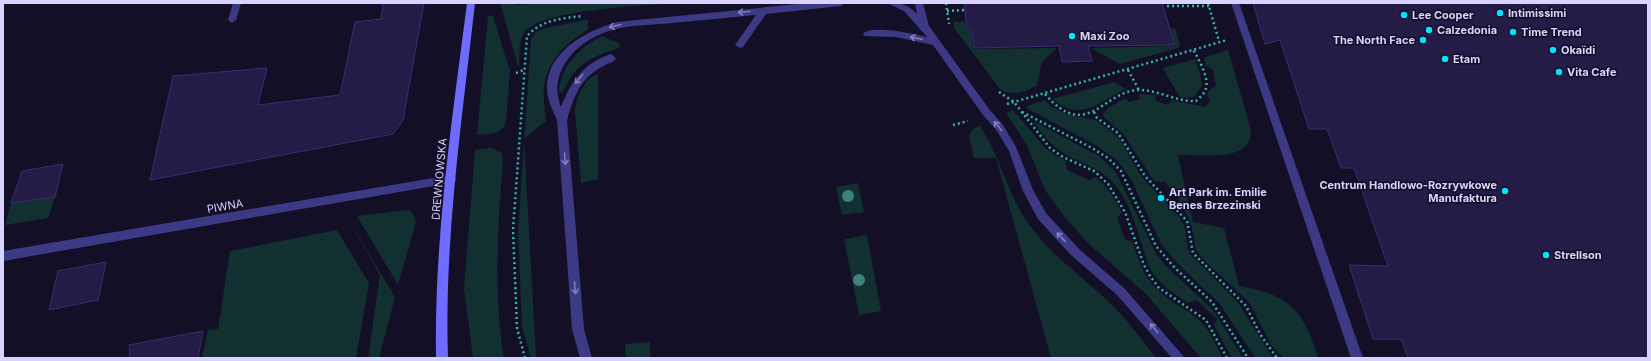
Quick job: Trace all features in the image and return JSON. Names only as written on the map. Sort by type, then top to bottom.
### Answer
[{"type":"main road","name":"DREWNOWSKA","points":[[442,358],[441,333],[443,271],[451,179],[471,3]]},
{"type":"street","points":[[232,20],[237,3]]},
{"type":"street","points":[[586,358],[578,329],[562,120],[553,97],[552,87],[556,71],[568,52],[592,35],[605,28],[626,24],[841,3]]},
{"type":"street","points":[[894,3],[907,9],[925,27],[1004,134],[1013,150],[1028,192],[1042,216],[1075,252],[1127,298],[1179,358]]},
{"type":"street","points":[[919,3],[925,27]]},
{"type":"street","points":[[1235,3],[1357,358]]},
{"type":"street","points":[[740,45],[764,10]]},
{"type":"street","points":[[867,34],[896,34],[936,42]]},
{"type":"street","points":[[562,120],[569,95],[577,80],[590,68],[611,58]]},
{"type":"street","name":"PIWNA","points":[[3,256],[451,179]]},
{"type":"path","points":[[1167,6],[1174,4],[1208,4],[1219,41]]},
{"type":"path","points":[[947,11],[965,10]]},
{"type":"path","points":[[1227,358],[1206,320],[1159,288],[1150,276],[1144,265],[1126,212],[1108,184],[1094,171],[1063,157],[1050,148],[1014,102],[1128,70],[1219,41],[1248,39]]},
{"type":"path","points":[[1045,94],[1051,103],[1071,113],[1094,112],[1124,94],[1139,90],[1184,102],[1198,99],[1205,91],[1206,81],[1202,66],[1193,49]]},
{"type":"path","points":[[516,73],[524,70],[513,230],[517,328],[525,358]]},
{"type":"path","points":[[1128,70],[1139,90]]},
{"type":"path","points":[[1021,112],[1097,151],[1121,171],[1156,246],[1175,268],[1212,302],[1248,358]]},
{"type":"path","points":[[1094,112],[1097,118],[1118,133],[1145,176],[1187,221],[1193,253],[1246,306],[1260,334],[1278,358]]},
{"type":"green space","points":[[500,3],[515,3],[515,5],[551,3],[671,3],[593,10],[550,19],[534,25],[524,33],[522,37],[520,45],[519,69]]},
{"type":"green space","points":[[488,16],[493,16],[510,71],[506,121],[502,129],[495,133],[477,135]]},
{"type":"green space","points":[[588,19],[588,30],[565,46],[553,61],[544,87],[546,121],[524,140],[531,39],[536,32],[542,29]]},
{"type":"green space","points":[[965,21],[966,29],[970,29],[973,49],[1057,48],[1042,62],[1037,85],[1018,93],[1009,93],[1000,89],[954,28],[954,22]]},
{"type":"green space","points":[[1171,28],[1175,28],[1180,45],[1178,48],[1120,64],[1090,48],[1176,46]]},
{"type":"green space","points":[[602,36],[620,44],[619,48],[599,55],[586,62],[576,71],[564,90],[560,93],[561,81],[573,58],[586,46]]},
{"type":"green space","points":[[1228,50],[1250,126],[1250,138],[1245,146],[1237,152],[1213,155],[1178,155],[1193,222],[1224,228],[1239,286],[1256,289],[1270,294],[1292,307],[1300,316],[1307,328],[1318,358],[1283,358],[1271,345],[1249,302],[1207,263],[1196,250],[1192,228],[1187,214],[1179,205],[1179,199],[1165,182],[1154,181],[1124,135],[1104,117],[1103,114],[1108,108],[1125,98],[1129,102],[1140,99],[1139,94],[1155,95],[1156,101],[1168,105],[1172,100],[1205,107],[1210,101],[1207,96],[1209,90],[1216,86],[1213,70],[1206,66],[1204,60],[1205,57]]},
{"type":"green space","points":[[1195,59],[1201,77],[1202,86],[1194,97],[1183,98],[1179,96],[1163,68]]},
{"type":"green space","points":[[598,74],[598,179],[581,183],[575,112],[579,95],[585,84],[589,79]]},
{"type":"green space","points":[[1114,82],[1126,89],[1090,108],[1081,110],[1073,109],[1063,106],[1052,99]]},
{"type":"green space","points":[[1045,100],[1052,107],[1066,114],[1096,120],[1119,138],[1141,176],[1180,218],[1185,228],[1188,249],[1191,255],[1237,301],[1273,358],[1255,358],[1220,304],[1177,263],[1161,244],[1132,181],[1118,161],[1097,146],[1026,108],[1027,106]]},
{"type":"green space","points":[[1013,110],[1046,149],[1066,161],[1067,170],[1089,180],[1096,177],[1108,189],[1122,213],[1117,217],[1125,239],[1133,242],[1139,261],[1151,283],[1164,296],[1190,313],[1204,325],[1223,358],[1201,358],[1145,293],[1091,246],[1066,219],[1045,190],[1027,145],[1006,113]]},
{"type":"green space","points":[[1033,121],[1099,156],[1115,171],[1157,255],[1167,267],[1213,310],[1243,358],[1232,358],[1214,325],[1217,319],[1196,300],[1188,303],[1169,290],[1156,278],[1148,264],[1128,206],[1109,178],[1097,170],[1060,151],[1043,135]]},
{"type":"green space","points":[[980,126],[993,150],[1015,202],[1030,226],[1049,248],[1117,310],[1156,358],[1051,358],[996,158],[974,158],[969,135],[974,128]]},
{"type":"green space","points":[[524,142],[536,358],[531,358],[522,326],[518,232]]},
{"type":"green space","points":[[491,148],[501,152],[503,159],[498,234],[498,309],[504,358],[473,358],[464,288],[475,150]]},
{"type":"green space","points":[[858,183],[864,212],[842,215],[836,187]]},
{"type":"green space","points":[[55,197],[48,218],[5,225],[11,203]]},
{"type":"green space","points":[[407,210],[412,212],[416,222],[398,285],[357,216]]},
{"type":"green space","points":[[348,219],[395,297],[379,358],[368,358],[380,275]]},
{"type":"green space","points":[[337,230],[369,283],[356,358],[202,358],[208,330],[218,329],[230,251]]},
{"type":"green space","points":[[867,235],[881,311],[859,315],[844,239]]},
{"type":"green space","points":[[650,342],[650,358],[626,358],[625,344]]},
{"type":"building","points":[[383,3],[424,3],[403,120],[393,134],[150,180],[173,76],[267,68],[258,105],[340,95],[355,22],[381,19]]},
{"type":"building","name":"Maxi Zoo","points":[[964,3],[1162,3],[1175,45],[1088,46],[1092,61],[1062,62],[1059,46],[974,48],[971,28],[967,28]]},
{"type":"building","name":"Centrum Handlowo-Rozrywkowe Manufaktura","points":[[1253,3],[1648,3],[1648,358],[1408,358],[1401,339],[1373,339],[1349,265],[1388,266],[1354,168],[1341,168],[1327,129],[1309,129],[1280,40],[1265,44]]},
{"type":"building","points":[[63,164],[55,197],[11,203],[22,171]]},
{"type":"building","points":[[106,262],[98,300],[49,310],[58,271]]},
{"type":"building","points":[[203,331],[198,358],[130,358],[129,345]]},
{"type":"place","name":"Intimissimi","points":[[1500,13]]},
{"type":"place","name":"Lee Cooper","points":[[1404,15]]},
{"type":"place","name":"Calzedonia","points":[[1429,30]]},
{"type":"place","name":"Time Trend","points":[[1513,32]]},
{"type":"place","name":"Maxi Zoo","points":[[1072,36]]},
{"type":"place","name":"The North Face","points":[[1423,40]]},
{"type":"place","name":"Okaïdi","points":[[1553,50]]},
{"type":"place","name":"Etam","points":[[1445,59]]},
{"type":"place","name":"Vita Cafe","points":[[1559,72]]},
{"type":"place","name":"Centrum Handlowo-Rozrywkowe Manufaktura","points":[[1505,191]]},
{"type":"place","name":"Art Park im. Emilie Benes Brzezinski","points":[[1161,198]]},
{"type":"place","name":"Strellson","points":[[1546,255]]}]
